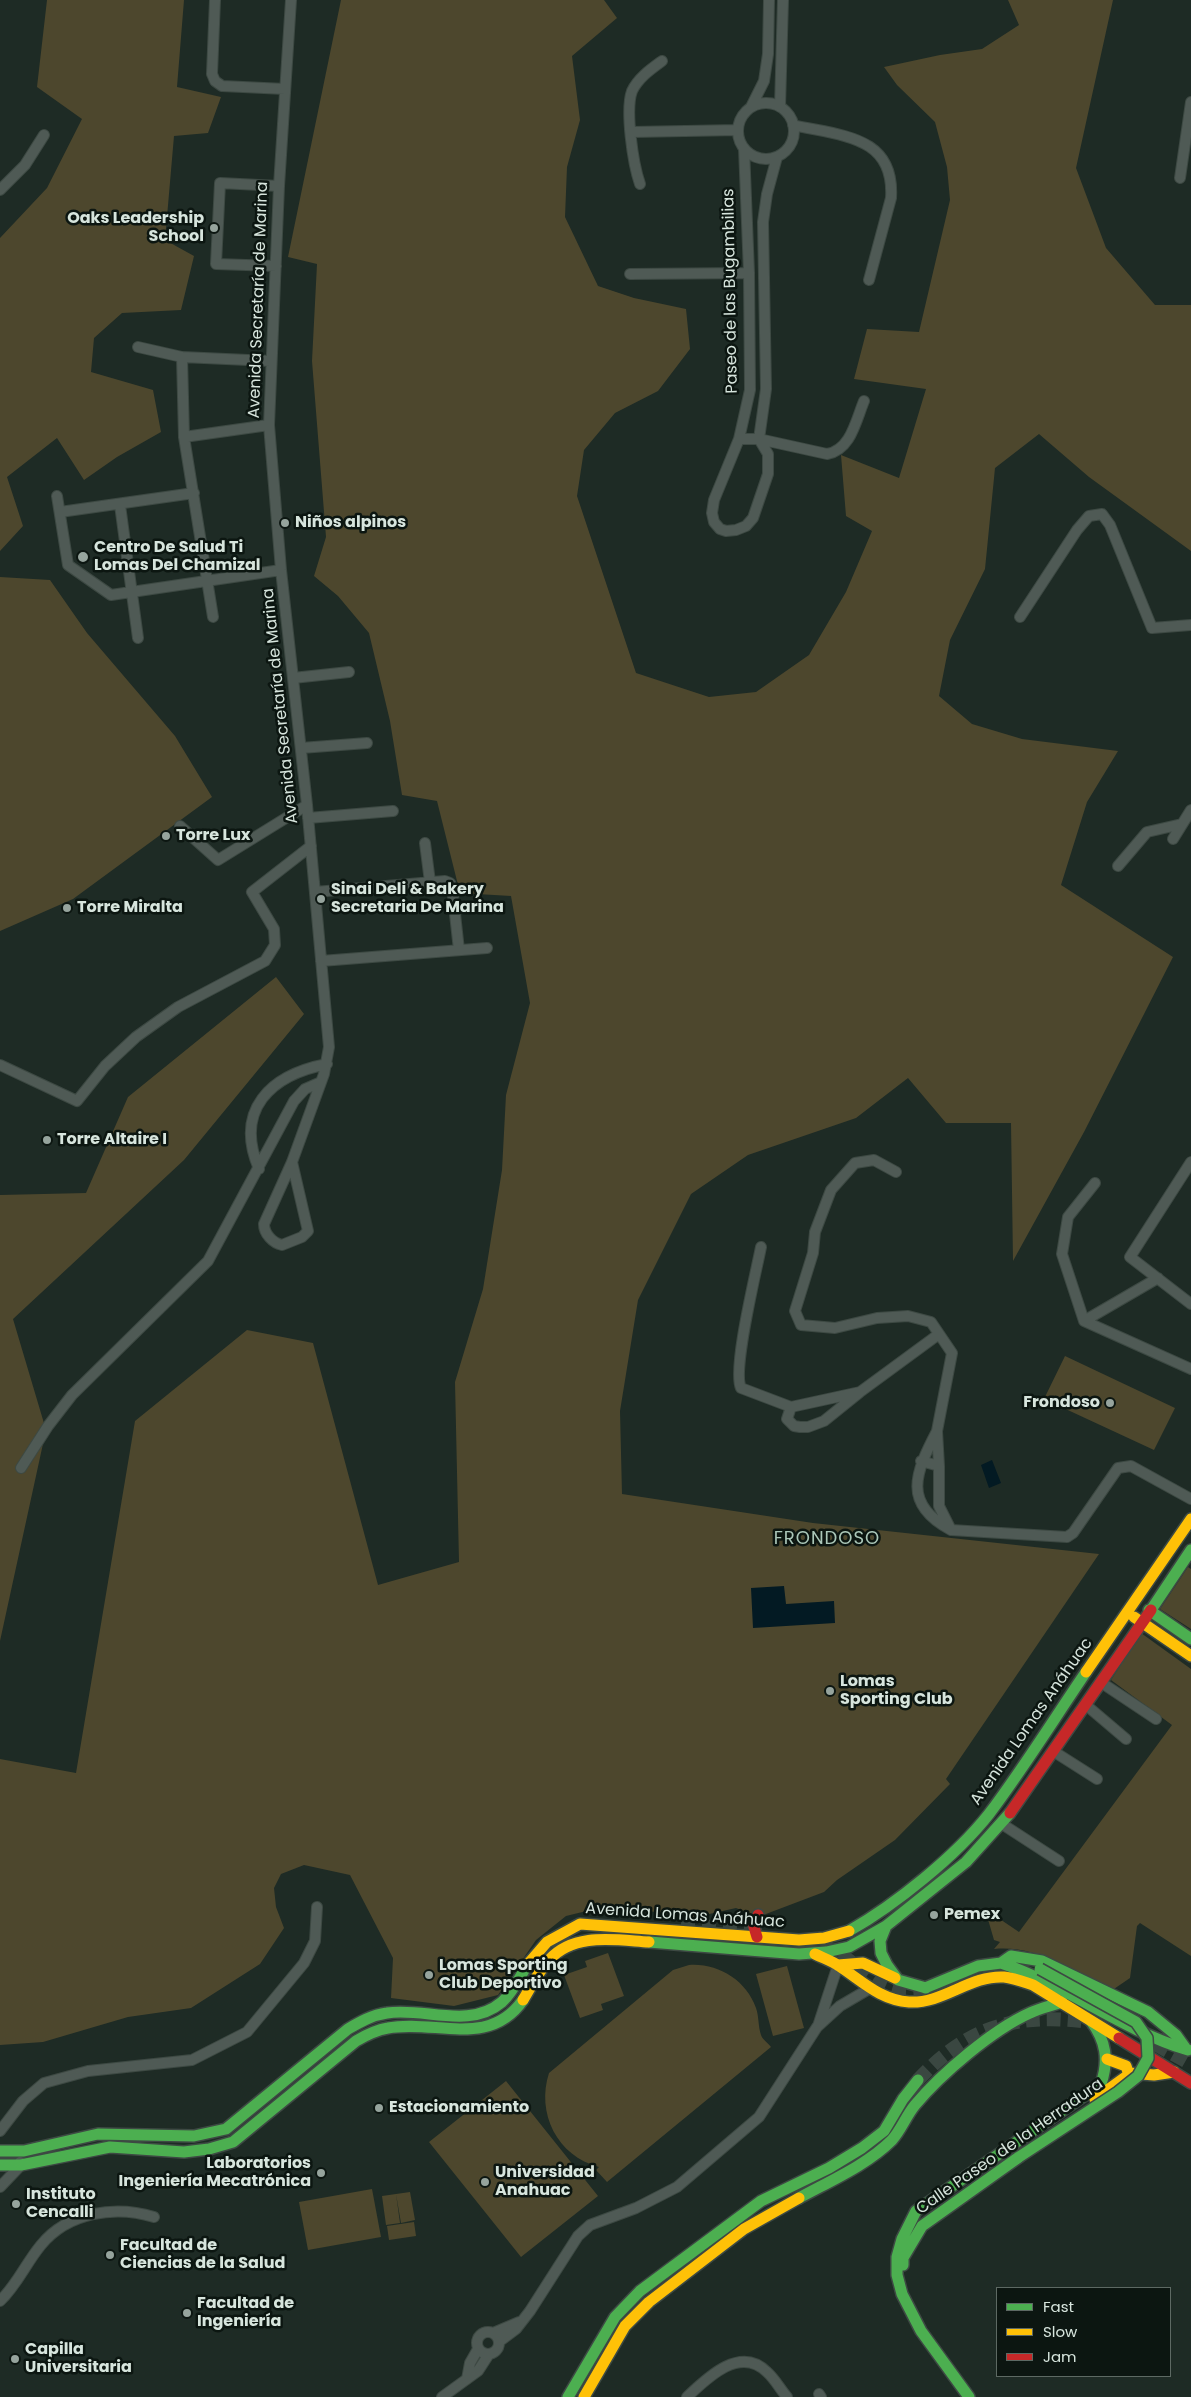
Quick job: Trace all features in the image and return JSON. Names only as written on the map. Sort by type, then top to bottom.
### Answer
[{"type":"main road","name":"Avenida Lomas Anáhuac","points":[[0,2151],[17,2152],[102,2134],[184,2138],[206,2135],[226,2129],[348,2029],[365,2019],[383,2012],[401,2010],[443,2016],[465,2016],[496,2007],[510,1995],[537,1950],[553,1937],[580,1924],[757,1938],[813,1939],[846,1933],[881,1913],[952,1853],[988,1815],[1191,1519]]},
{"type":"main road","name":"Avenida Lomas Anáhuac","points":[[0,2165],[21,2164],[97,2149],[184,2152],[209,2150],[233,2142],[356,2041],[370,2032],[386,2026],[401,2025],[442,2031],[467,2030],[503,2019],[520,2004],[547,1960],[560,1949],[576,1942],[606,1939],[814,1954],[849,1947],[886,1926],[966,1862],[1002,1824],[1102,1683],[1191,1550]]},
{"type":"main road","points":[[1145,1586],[1146,1593],[1134,1607],[1132,1613],[1136,1619],[1142,1621],[1191,1656]]},
{"type":"main road","points":[[1150,1610],[1191,1639]]},
{"type":"main road","points":[[757,1938],[754,1926],[758,1915]]},
{"type":"main road","points":[[580,1924],[616,1919],[681,1924]]},
{"type":"main road","points":[[886,1926],[880,1941],[881,1953],[898,1980]]},
{"type":"main road","points":[[814,1954],[838,1965],[869,1989],[889,1998],[909,2002],[938,1998],[985,1979],[1003,1977],[1033,1985],[1191,2083]]},
{"type":"main road","points":[[838,1965],[863,1963],[898,1980],[925,1988],[970,1969],[1001,1963],[1011,1956],[1042,1962],[1148,2012],[1176,2034],[1188,2051]]},
{"type":"main road","points":[[1001,1963],[1025,1971],[1111,2018],[1158,2041],[1188,2051]]},
{"type":"main road","name":"Calle Paseo de la Herradura","points":[[979,2397],[909,2300],[903,2282],[904,2258],[922,2226],[1005,2166],[1118,2092],[1138,2076],[1148,2058],[1147,2038],[1136,2022],[1040,1969],[1022,1963],[1001,1963]]},
{"type":"main road","points":[[584,2397],[622,2330],[649,2302],[744,2229],[870,2158],[893,2139],[913,2107],[922,2097],[950,2070],[989,2038],[1029,2013],[1062,2002]]},
{"type":"main road","name":"Calle Paseo de la Herradura","points":[[969,2397],[906,2308],[897,2282],[896,2258],[902,2236],[916,2211],[922,2206],[1101,2084],[1107,2059],[1104,2042],[1091,2020]]},
{"type":"main road","points":[[1107,2059],[1124,2064],[1128,2068],[1129,2073]]},
{"type":"main road","points":[[1129,2073],[1154,2075],[1174,2072]]},
{"type":"main road","points":[[1005,2166],[1011,2158],[1129,2073]]},
{"type":"main road","points":[[568,2397],[615,2316],[640,2291],[736,2217],[762,2201],[829,2168],[862,2148],[884,2130],[903,2099],[918,2080]]},
{"type":"street","points":[[216,0],[212,74],[215,81],[222,86],[285,89]]},
{"type":"street","name":"Avenida Secretaría de Marina","points":[[291,0],[278,186],[269,425],[281,570],[307,805],[329,1047],[327,1064],[292,1162],[264,1224],[266,1232],[274,1241],[282,1245],[302,1237],[308,1231],[292,1162]]},
{"type":"street","points":[[751,107],[766,103],[780,107],[790,118],[793,125],[791,144],[777,157],[759,158],[744,148],[738,130],[740,121],[751,107],[764,81],[768,54],[769,0]]},
{"type":"street","points":[[780,107],[783,0]]},
{"type":"street","points":[[640,184],[633,164],[632,92],[641,77],[662,61]]},
{"type":"street","points":[[1180,178],[1191,102]]},
{"type":"street","points":[[793,125],[860,140],[878,152],[886,163],[892,187],[891,198],[869,280]]},
{"type":"street","points":[[632,132],[738,130]]},
{"type":"street","points":[[0,190],[26,165],[44,135]]},
{"type":"street","name":"Paseo de las Bugambilias","points":[[744,148],[749,273],[750,390],[739,438],[714,500],[712,512],[714,522],[726,531],[746,526],[753,518],[768,474],[770,462],[759,439],[766,389],[763,222],[767,194],[777,157]]},
{"type":"street","points":[[276,266],[216,264],[220,183],[278,186]]},
{"type":"street","points":[[630,274],[749,273]]},
{"type":"street","points":[[138,348],[182,357],[270,361]]},
{"type":"street","points":[[182,357],[184,437],[208,580],[212,617]]},
{"type":"street","points":[[739,438],[759,439],[827,454],[836,452],[848,442],[864,401]]},
{"type":"street","points":[[184,437],[269,425]]},
{"type":"street","points":[[60,512],[194,493]]},
{"type":"street","points":[[57,496],[68,565],[111,595],[281,570]]},
{"type":"street","points":[[120,505],[138,638]]},
{"type":"street","points":[[1020,616],[1077,530],[1089,516],[1102,514],[1114,534],[1152,628],[1191,625]]},
{"type":"street","points":[[293,678],[349,672]]},
{"type":"street","points":[[301,748],[367,743]]},
{"type":"street","points":[[180,826],[218,860],[307,805]]},
{"type":"street","points":[[1173,839],[1191,810]]},
{"type":"street","points":[[308,818],[393,811]]},
{"type":"street","points":[[1118,866],[1147,832],[1182,824]]},
{"type":"street","points":[[425,843],[430,882]]},
{"type":"street","points":[[0,1065],[77,1101],[105,1066],[136,1037],[178,1007],[265,961],[275,945],[274,929],[252,892],[311,846]]},
{"type":"street","points":[[315,892],[430,882],[445,881],[450,883],[452,887],[458,950]]},
{"type":"street","points":[[321,961],[488,948]]},
{"type":"street","points":[[259,1169],[250,1142],[250,1123],[257,1105],[268,1090],[284,1079],[304,1069],[327,1064]]},
{"type":"street","points":[[21,1468],[48,1426],[72,1394],[208,1261],[294,1102],[305,1089],[321,1082]]},
{"type":"street","points":[[896,1172],[874,1160],[856,1163],[831,1190],[815,1232],[813,1253],[795,1311],[801,1325],[835,1328],[877,1318],[908,1316],[930,1322],[939,1334],[952,1353],[937,1431],[939,1506],[951,1530]]},
{"type":"street","points":[[1191,1162],[1130,1257],[1191,1304]]},
{"type":"street","points":[[1095,1183],[1068,1218],[1062,1254],[1084,1320],[1191,1369]]},
{"type":"street","points":[[761,1247],[741,1343],[738,1383],[741,1388],[791,1407],[860,1392]]},
{"type":"street","points":[[1084,1320],[1158,1278]]},
{"type":"street","points":[[791,1407],[787,1419],[794,1426],[808,1427],[824,1421],[939,1334]]},
{"type":"street","points":[[937,1431],[921,1461],[917,1490],[924,1511],[935,1522],[951,1530],[1066,1537],[1073,1533],[1118,1468],[1125,1465],[1131,1466],[1191,1500]]},
{"type":"street","points":[[921,1461],[939,1466]]},
{"type":"street","points":[[924,1511],[939,1506]]},
{"type":"street","points":[[1102,1683],[1156,1719]]},
{"type":"street","points":[[1086,1705],[1126,1738]]},
{"type":"street","points":[[1053,1751],[1097,1779]]},
{"type":"street","points":[[1002,1824],[1060,1862]]},
{"type":"street","points":[[0,2131],[23,2101],[44,2083],[88,2071],[192,2060],[247,2032],[304,1963],[315,1941],[317,1907]]},
{"type":"street","points":[[818,2027],[838,1965]]},
{"type":"street","points":[[496,2337],[522,2321],[578,2236],[590,2225],[636,2208],[677,2187],[759,2117],[818,2027],[840,2006],[869,1989]]},
{"type":"street","points":[[0,2187],[21,2164],[17,2152]]},
{"type":"street","points":[[0,2301],[9,2293],[41,2245],[71,2222],[106,2211],[130,2211],[154,2217]]},
{"type":"street","points":[[467,2379],[470,2363],[478,2349],[477,2342],[480,2335],[487,2332],[496,2337]]},
{"type":"street","points":[[442,2397],[478,2371],[489,2354],[496,2351],[496,2337]]},
{"type":"street","points":[[478,2349],[489,2354]]},
{"type":"street","points":[[687,2397],[714,2373],[730,2364],[742,2362],[755,2364],[767,2371],[786,2397]]},
{"type":"shaded area","points":[[47,0],[184,0],[177,87],[221,97],[208,133],[174,136],[165,240],[194,256],[181,310],[122,313],[94,338],[91,372],[153,390],[161,432],[117,457],[84,480],[57,438],[7,477],[23,526],[0,551],[0,238],[47,188],[82,119],[37,87]]},
{"type":"shaded area","points":[[341,0],[604,0],[617,18],[572,56],[580,120],[567,167],[565,217],[598,286],[634,298],[686,309],[690,349],[658,391],[615,413],[584,450],[577,496],[636,673],[709,697],[756,692],[809,655],[846,592],[872,531],[846,516],[841,455],[899,478],[926,389],[854,379],[867,329],[919,332],[950,200],[947,167],[935,122],[897,85],[884,67],[940,55],[982,49],[1019,25],[1008,0],[1113,0],[1076,168],[1106,248],[1155,305],[1191,305],[1191,551],[1089,477],[1039,434],[995,468],[985,569],[950,640],[939,696],[972,724],[1022,739],[1118,751],[1087,802],[1061,885],[1173,957],[1084,1132],[1013,1261],[1011,1123],[946,1123],[908,1078],[856,1118],[748,1155],[691,1194],[638,1300],[620,1411],[622,1494],[813,1523],[1099,1554],[946,1779],[950,1784],[895,1840],[837,1880],[824,1892],[758,1917],[736,1908],[696,1917],[607,1906],[566,1916],[536,1940],[498,1995],[454,2006],[391,1998],[393,1958],[350,1875],[304,1865],[281,1874],[274,1888],[276,1907],[284,1928],[260,1964],[191,2008],[128,2017],[43,2042],[0,2045],[0,1759],[76,1773],[135,1421],[247,1330],[313,1343],[378,1585],[459,1562],[455,1382],[483,1289],[502,1170],[506,1095],[530,1003],[511,896],[460,893],[437,801],[402,795],[390,721],[369,633],[338,596],[314,576],[326,537],[312,361],[317,264],[288,257]]},
{"type":"shaded area","points":[[0,577],[50,580],[87,633],[175,736],[212,797],[73,899],[0,931]]},
{"type":"shaded area","points":[[276,977],[304,1014],[184,1160],[13,1319],[46,1430],[0,1641],[0,1195],[86,1193],[128,1097]]},
{"type":"shaded area","name":"Frondoso","points":[[1065,1356],[1175,1408],[1154,1450],[1044,1399]]},
{"type":"shaded area","points":[[1188,1567],[1191,1569],[1191,1629],[1160,1609]]},
{"type":"shaded area","points":[[1141,1633],[1191,1669],[1191,1956],[1140,1923],[1137,1926],[1130,1978],[1111,1991],[1069,1968],[1040,1955],[1026,1951],[994,1949],[1000,1942],[994,1940],[985,1909],[1019,1932],[1172,1725],[1111,1680]]},
{"type":"shaded area","points":[[608,1953],[624,1996],[601,2004],[603,2010],[580,2018],[564,1975],[587,1967],[585,1961]]},
{"type":"shaded area","points":[[689,1965],[700,1965],[720,1970],[730,1975],[745,1989],[757,2011],[759,2029],[762,2036],[771,2047],[607,2182],[596,2170],[599,2167],[584,2161],[572,2153],[561,2143],[553,2131],[545,2103],[549,2073],[673,1970]]},
{"type":"shaded area","points":[[787,1966],[804,2028],[773,2036],[756,1974]]},
{"type":"shaded area","points":[[506,2081],[598,2196],[521,2257],[429,2142]]},
{"type":"shaded area","points":[[372,2189],[381,2237],[308,2250],[299,2202]]},
{"type":"shaded area","points":[[410,2192],[415,2220],[401,2223],[396,2194]]},
{"type":"shaded area","points":[[396,2194],[400,2223],[386,2225],[382,2196]]},
{"type":"shaded area","points":[[414,2222],[416,2236],[389,2240],[387,2226]]},
{"type":"water","points":[[992,1460],[1001,1483],[989,1488],[981,1465]]},
{"type":"water","points":[[784,1586],[786,1604],[834,1601],[835,1623],[753,1628],[751,1588]]},
{"type":"tunnel","points":[[681,1924],[747,1930]]},
{"type":"tunnel","points":[[800,1940],[841,1955],[889,1987],[900,1990],[925,1988]]},
{"type":"tunnel","points":[[918,2080],[958,2045],[978,2034],[999,2026],[1021,2021],[1044,2019],[1097,2023]]},
{"type":"tunnel","points":[[1155,2044],[1191,2064]]},
{"type":"traffic: fast","points":[[1151,1610],[1191,1550]]},
{"type":"traffic: fast","points":[[1149,1610],[1191,1639]]},
{"type":"traffic: fast","points":[[849,1931],[886,1908],[924,1879],[975,1830],[1014,1779],[1086,1672]]},
{"type":"traffic: fast","points":[[649,1942],[799,1954],[826,1952],[849,1947],[886,1926],[966,1862],[1010,1813]]},
{"type":"traffic: fast","points":[[886,1926],[880,1941],[881,1953],[887,1965],[898,1980],[926,1988]]},
{"type":"traffic: fast","points":[[1001,1963],[1011,1956],[1042,1961],[1148,2012],[1176,2035],[1186,2049]]},
{"type":"traffic: fast","points":[[925,1988],[978,1966],[1009,1962]]},
{"type":"traffic: fast","points":[[1001,1963],[1048,1983],[1140,2031],[1188,2050]]},
{"type":"traffic: fast","points":[[0,2151],[24,2151],[98,2134],[194,2136],[226,2129],[348,2029],[357,2024],[371,2017],[387,2013],[401,2012],[446,2016],[475,2015],[489,2010],[502,2002],[528,1964]]},
{"type":"traffic: fast","points":[[1019,2157],[1118,2092],[1138,2076],[1148,2058],[1147,2038],[1136,2022],[1040,1969]]},
{"type":"traffic: fast","points":[[0,2165],[21,2165],[110,2147],[184,2152],[209,2149],[233,2142],[356,2041],[375,2031],[406,2026],[477,2028],[494,2024],[509,2015],[523,2000]]},
{"type":"traffic: fast","points":[[799,2198],[848,2172],[882,2149],[892,2140],[912,2109],[926,2093],[984,2041],[1030,2013],[1062,2002]]},
{"type":"traffic: fast","points":[[969,2397],[921,2331],[902,2294],[897,2275],[897,2257],[902,2239],[916,2211],[1101,2084],[1105,2067],[1105,2051],[1100,2036],[1091,2021]]},
{"type":"traffic: fast","points":[[568,2397],[615,2317],[640,2291],[761,2201],[829,2168],[862,2148],[884,2131],[903,2099],[918,2080]]},
{"type":"traffic: fast","points":[[903,2265],[903,2258],[922,2226],[1019,2157]]},
{"type":"traffic: slow","points":[[1086,1672],[1191,1519]]},
{"type":"traffic: slow","points":[[1134,1617],[1191,1656]]},
{"type":"traffic: slow","points":[[528,1964],[547,1942],[580,1924],[799,1940],[824,1938],[849,1931]]},
{"type":"traffic: slow","points":[[523,2000],[549,1960],[559,1951],[570,1945],[583,1941],[609,1939],[649,1942]]},
{"type":"traffic: slow","points":[[815,1954],[836,1964],[880,1994],[909,2002],[933,1999],[980,1980],[1004,1977],[1015,1979],[1033,1985],[1119,2038]]},
{"type":"traffic: slow","points":[[838,1965],[863,1963],[895,1978]]},
{"type":"traffic: slow","points":[[1095,2099],[1127,2076],[1126,2066],[1107,2059]]},
{"type":"traffic: slow","points":[[1129,2073],[1154,2075],[1174,2072]]},
{"type":"traffic: slow","points":[[584,2397],[625,2326],[649,2302],[744,2229],[799,2198]]},
{"type":"traffic: jam","points":[[1010,1813],[1151,1610]]},
{"type":"traffic: jam","points":[[757,1937],[754,1927],[758,1915]]},
{"type":"traffic: jam","points":[[1119,2038],[1191,2083]]},
{"type":"place","name":"Oaks Leadership School","points":[[214,228]]},
{"type":"place","name":"Niños alpinos","points":[[285,523]]},
{"type":"place","name":"Centro De Salud Ti Lomas Del Chamizal","points":[[83,557]]},
{"type":"place","name":"Torre Lux","points":[[166,836]]},
{"type":"place","name":"Sinai Deli & Bakery Secretaria De Marina","points":[[321,899]]},
{"type":"place","name":"Torre Miralta","points":[[67,908]]},
{"type":"place","name":"Torre Altaire I","points":[[47,1140]]},
{"type":"place","name":"Frondoso","points":[[1110,1403]]},
{"type":"place","name":"Lomas Sporting Club","points":[[830,1691]]},
{"type":"place","name":"Pemex","points":[[934,1915]]},
{"type":"place","name":"Lomas Sporting Club Deportivo","points":[[429,1975]]},
{"type":"place","name":"Estacionamiento","points":[[379,2108]]},
{"type":"place","name":"Laboratorios Ingeniería Mecatrónica","points":[[321,2173]]},
{"type":"place","name":"Universidad Anahuac","points":[[485,2182]]},
{"type":"place","name":"Instituto Cencalli","points":[[16,2204]]},
{"type":"place","name":"Facultad de Ciencias de la Salud","points":[[110,2255]]},
{"type":"place","name":"Facultad de Ingeniería","points":[[187,2313]]},
{"type":"place","name":"Capilla Universitaria","points":[[15,2359]]},
{"type":"district","name":"FRONDOSO","points":[[827,1539]]}]
